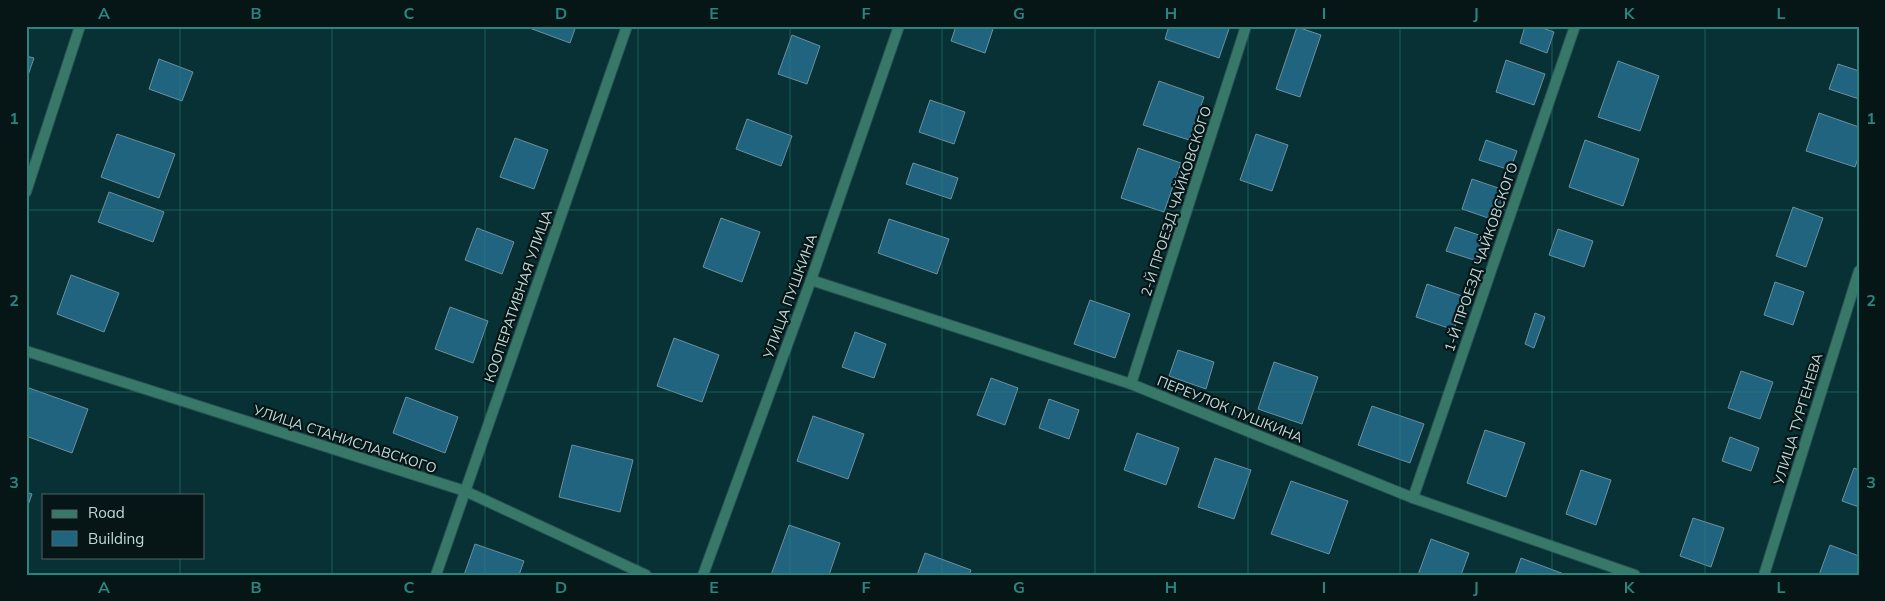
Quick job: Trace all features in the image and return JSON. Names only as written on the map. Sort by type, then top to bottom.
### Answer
[{"type":"street","points":[[26,192],[80,26]]},
{"type":"street","name":"КООПЕРАТИВНАЯ УЛИЦА","points":[[436,575],[627,26]]},
{"type":"street","name":"УЛИЦА ПУШКИНА","points":[[703,575],[811,280],[899,26]]},
{"type":"street","name":"2-Й ПРОЕЗД ЧАЙКОВСКОГО","points":[[1131,384],[1246,26]]},
{"type":"street","name":"1-Й ПРОЕЗД ЧАЙКОВСКОГО","points":[[1413,498],[1575,26]]},
{"type":"street","name":"УЛИЦА ТУРГЕНЕВА","points":[[1764,575],[1859,271]]},
{"type":"street","name":"ПЕРЕУЛОК ПУШКИНА","points":[[811,280],[1131,384],[1413,498],[1635,575]]},
{"type":"street","name":"УЛИЦА СТАНИСЛАВСКОГО","points":[[26,351],[465,491],[646,575]]},
{"type":"building","points":[[524,26],[576,26],[570,43]]},
{"type":"building","points":[[956,26],[994,26],[985,53],[951,41]]},
{"type":"building","points":[[1169,26],[1230,26],[1219,58],[1165,39]]},
{"type":"building","points":[[1525,26],[1537,26],[1554,32],[1547,53],[1520,43]]},
{"type":"building","points":[[1297,27],[1321,35],[1300,97],[1276,89]]},
{"type":"building","points":[[792,35],[820,46],[807,84],[778,74]]},
{"type":"building","points":[[26,56],[34,58],[26,81]]},
{"type":"building","points":[[159,59],[193,72],[182,101],[149,89]]},
{"type":"building","points":[[1506,60],[1545,74],[1534,105],[1496,92]]},
{"type":"building","points":[[1618,61],[1659,76],[1640,131],[1598,117]]},
{"type":"building","points":[[1838,64],[1859,71],[1859,99],[1829,89]]},
{"type":"building","points":[[1159,81],[1204,97],[1189,140],[1143,125]]},
{"type":"building","points":[[930,100],[965,112],[954,144],[919,132]]},
{"type":"building","points":[[1819,113],[1859,127],[1859,155],[1855,167],[1806,151]]},
{"type":"building","points":[[747,119],[792,136],[781,166],[736,149]]},
{"type":"building","points":[[117,134],[175,154],[159,198],[101,177]]},
{"type":"building","points":[[1256,134],[1288,145],[1272,191],[1240,180]]},
{"type":"building","points":[[515,138],[548,150],[534,189],[500,177]]},
{"type":"building","points":[[1486,140],[1517,151],[1510,170],[1479,160]]},
{"type":"building","points":[[1585,140],[1639,159],[1623,206],[1569,187]]},
{"type":"building","points":[[1138,148],[1181,163],[1164,212],[1121,198]]},
{"type":"building","points":[[913,163],[958,178],[951,199],[906,184]]},
{"type":"building","points":[[1472,179],[1507,191],[1497,221],[1462,209]]},
{"type":"building","points":[[109,192],[164,212],[153,242],[98,222]]},
{"type":"building","points":[[1793,207],[1823,218],[1806,267],[1776,256]]},
{"type":"building","points":[[721,218],[760,232],[742,282],[703,267]]},
{"type":"building","points":[[889,219],[949,239],[937,274],[878,253]]},
{"type":"building","points":[[1455,227],[1488,238],[1480,262],[1446,251]]},
{"type":"building","points":[[477,228],[514,242],[502,274],[465,260]]},
{"type":"building","points":[[1558,229],[1593,241],[1584,267],[1549,255]]},
{"type":"building","points":[[71,275],[119,293],[104,332],[57,314]]},
{"type":"building","points":[[1775,282],[1804,292],[1793,325],[1764,315]]},
{"type":"building","points":[[1427,284],[1465,297],[1454,330],[1416,317]]},
{"type":"building","points":[[1090,300],[1130,314],[1115,358],[1074,344]]},
{"type":"building","points":[[450,307],[488,321],[473,363],[435,349]]},
{"type":"building","points":[[1535,313],[1545,317],[1534,348],[1525,344]]},
{"type":"building","points":[[855,332],[886,344],[874,378],[842,367]]},
{"type":"building","points":[[674,338],[719,355],[702,402],[657,386]]},
{"type":"building","points":[[1178,350],[1214,362],[1206,389],[1169,376]]},
{"type":"building","points":[[1274,362],[1318,377],[1302,424],[1258,409]]},
{"type":"building","points":[[1741,371],[1773,382],[1760,419],[1728,408]]},
{"type":"building","points":[[991,378],[1018,388],[1005,425],[977,415]]},
{"type":"building","points":[[29,388],[88,409],[72,453],[26,436],[26,396]]},
{"type":"building","points":[[406,397],[458,417],[445,453],[393,433]]},
{"type":"building","points":[[1049,399],[1079,410],[1069,439],[1039,428]]},
{"type":"building","points":[[1372,406],[1424,424],[1410,463],[1358,445]]},
{"type":"building","points":[[813,416],[864,434],[848,479],[797,461]]},
{"type":"building","points":[[1485,430],[1525,443],[1506,497],[1467,483]]},
{"type":"building","points":[[1137,433],[1179,448],[1166,485],[1124,470]]},
{"type":"building","points":[[1730,437],[1759,448],[1751,471],[1722,461]]},
{"type":"building","points":[[572,445],[633,460],[620,512],[559,497]]},
{"type":"building","points":[[1215,458],[1251,470],[1234,519],[1198,507]]},
{"type":"building","points":[[1854,468],[1859,470],[1859,507],[1842,501]]},
{"type":"building","points":[[1581,470],[1611,480],[1596,525],[1566,514]]},
{"type":"building","points":[[1291,481],[1348,501],[1329,554],[1271,534]]},
{"type":"building","points":[[26,492],[32,494],[26,511]]},
{"type":"building","points":[[1693,518],[1724,528],[1711,567],[1680,556]]},
{"type":"building","points":[[789,525],[840,543],[829,575],[771,575]]},
{"type":"building","points":[[1431,539],[1469,553],[1461,575],[1418,575]]},
{"type":"building","points":[[475,544],[524,561],[519,575],[464,575]]},
{"type":"building","points":[[1830,545],[1859,556],[1859,575],[1819,575]]},
{"type":"building","points":[[925,553],[971,570],[969,575],[917,575]]},
{"type":"building","points":[[1521,558],[1564,574],[1564,575],[1515,575]]}]
